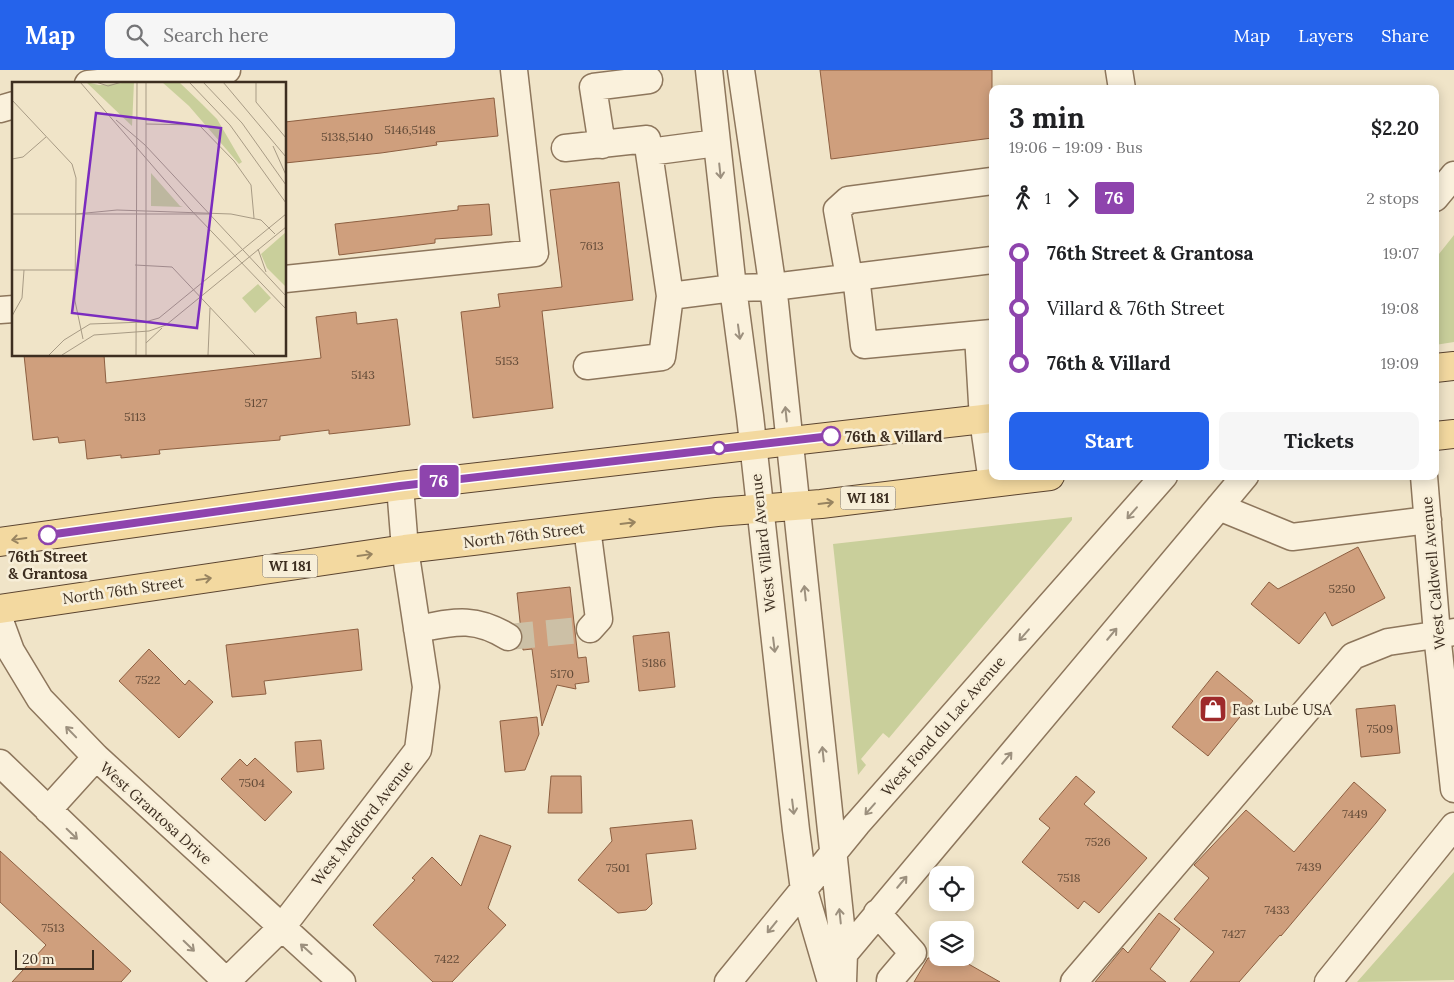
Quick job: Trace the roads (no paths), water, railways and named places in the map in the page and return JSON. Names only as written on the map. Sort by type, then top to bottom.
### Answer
[{"type":"main road","points":[[1439,368],[1454,366]]},
{"type":"main road","points":[[0,542],[400,486],[988,419]]},
{"type":"main road","points":[[1439,436],[1454,434]]},
{"type":"main road","name":"North 76th Street","points":[[0,609],[405,549],[1011,480]]},
{"type":"street","points":[[108,82],[227,70]]},
{"type":"street","points":[[286,280],[534,253],[514,70]]},
{"type":"street","name":"West Villard Avenue","points":[[709,70],[804,890],[830,980]]},
{"type":"street","points":[[741,70],[773,287],[844,953]]},
{"type":"street","points":[[1119,70],[1121,85]]},
{"type":"street","points":[[602,144],[593,87],[649,80]]},
{"type":"street","points":[[565,148],[647,139],[670,296],[662,357],[587,366]]},
{"type":"street","points":[[649,152],[717,143]]},
{"type":"street","points":[[1439,193],[1454,175]]},
{"type":"street","points":[[989,181],[848,200],[837,210],[853,277],[864,345],[986,334],[989,435]]},
{"type":"street","points":[[670,296],[733,288],[773,287],[989,260]]},
{"type":"street","name":"West Fond du Lac Avenue","points":[[728,982],[833,854],[1160,480]]},
{"type":"street","points":[[830,980],[844,953],[1242,480]]},
{"type":"street","name":"West Caldwell Avenue","points":[[1424,480],[1428,520],[1446,633],[1454,789]]},
{"type":"street","name":"West Medford Avenue","points":[[226,982],[282,927],[418,750],[426,687],[405,549],[400,486]]},
{"type":"street","points":[[1219,508],[1292,538],[1428,520]]},
{"type":"street","points":[[587,528],[599,619],[590,629]]},
{"type":"street","name":"West Grantosa Drive","points":[[0,621],[11,651],[40,699],[96,757],[342,982]]},
{"type":"street","points":[[417,629],[460,621],[490,626],[508,637]]},
{"type":"street","points":[[1074,982],[1353,656],[1388,642],[1446,633]]},
{"type":"street","points":[[48,810],[96,757]]},
{"type":"street","points":[[0,763],[226,982]]},
{"type":"street","points":[[1328,982],[1454,826]]},
{"type":"street","points":[[877,913],[913,953],[890,980]]},
{"type":"tunnel","points":[[508,637],[590,629]]},
{"type":"place","name":"76th & Villard","points":[[831,436]]},
{"type":"place","name":"76th Street & Grantosa","points":[[48,535]]},
{"type":"place","name":"Fast Lube USA","points":[[1213,709]]}]
